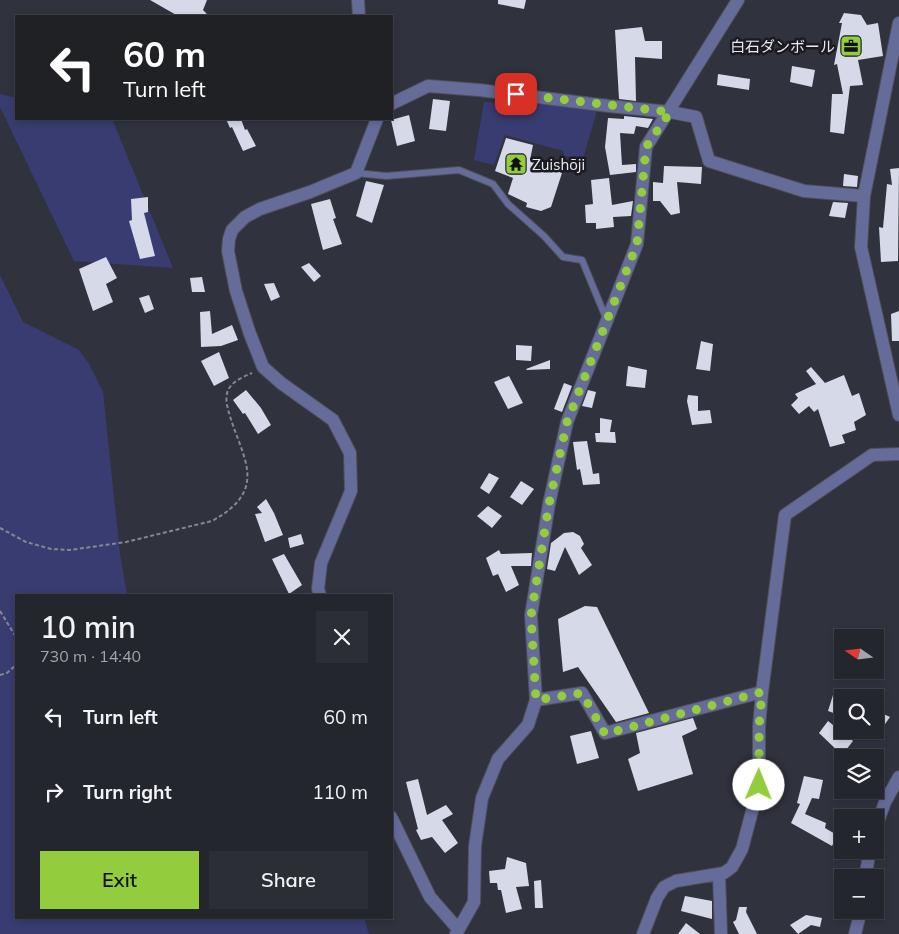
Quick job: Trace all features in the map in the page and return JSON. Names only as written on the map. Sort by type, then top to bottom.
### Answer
[{"type":"street","points":[[358,0],[358,15]]},
{"type":"street","points":[[457,932],[474,902],[475,846],[482,798],[498,759],[528,725],[536,700],[531,616],[549,504],[567,422],[637,244],[646,147],[670,112],[738,0]]},
{"type":"street","points":[[899,23],[864,196],[862,247],[894,370],[899,415]]},
{"type":"street","points":[[393,103],[428,86],[670,112],[696,117],[709,161],[804,191],[864,196]]},
{"type":"street","points":[[320,594],[318,589],[321,563],[351,491],[350,453],[332,420],[281,383],[263,367],[250,334],[235,284],[228,251],[232,230],[245,216],[260,208],[310,192],[356,173],[377,120]]},
{"type":"street","points":[[643,934],[657,898],[664,887],[676,881],[728,871],[737,860],[742,849],[759,785],[759,727],[762,692],[785,515],[872,455],[899,454]]},
{"type":"street","points":[[536,700],[582,693],[605,734],[762,692]]},
{"type":"street","points":[[882,809],[899,777]]},
{"type":"street","points":[[393,821],[430,897],[457,932]]},
{"type":"street","points":[[719,874],[721,934]]},
{"type":"street","points":[[855,934],[859,919]]},
{"type":"street","points":[[444,934],[457,932]]},
{"type":"lane","points":[[356,173],[386,176],[459,170],[493,184],[508,204],[544,236],[564,257],[582,260],[607,320]]},
{"type":"path","points":[[0,528],[26,542],[50,549],[70,550],[126,542],[212,521],[225,514],[237,504],[244,491],[248,477],[246,462],[229,413],[226,400],[227,394],[229,388],[236,382],[263,367]]},
{"type":"path","points":[[0,611],[15,635]]},
{"type":"path","points":[[0,675],[6,673],[15,665]]},
{"type":"shaded area","points":[[0,94],[15,98],[15,120],[113,121],[173,268],[74,261],[0,107]]},
{"type":"shaded area","points":[[484,102],[595,107],[596,114],[583,159],[564,156],[563,151],[505,135],[494,165],[474,160]]},
{"type":"shaded area","points":[[0,275],[23,322],[79,350],[89,364],[103,392],[120,554],[127,594],[15,594],[15,919],[364,919],[369,934],[0,934]]},
{"type":"building","points":[[150,0],[207,0],[203,10],[208,15],[176,15]]},
{"type":"building","points":[[498,0],[526,0],[524,9],[498,4]]},
{"type":"building","points":[[844,13],[861,15],[867,25],[878,23],[883,56],[858,60],[863,85],[850,86],[844,134],[830,132],[832,94],[843,94],[837,64],[834,65],[842,23],[839,23]]},
{"type":"building","points":[[642,27],[645,41],[662,41],[662,59],[635,57],[636,101],[619,99],[615,30]]},
{"type":"building","points":[[792,66],[815,70],[812,87],[790,82]]},
{"type":"building","points":[[718,74],[750,79],[749,90],[717,85]]},
{"type":"building","points":[[433,99],[450,101],[446,131],[429,129]]},
{"type":"building","points":[[409,115],[415,141],[397,146],[391,120]]},
{"type":"building","points":[[624,116],[653,119],[648,128],[636,126],[634,134],[620,133],[622,165],[636,164],[636,172],[610,175],[605,147],[608,118],[624,119]]},
{"type":"building","points":[[226,120],[241,120],[245,130],[247,129],[256,146],[243,151],[232,127],[230,128]]},
{"type":"building","points":[[506,138],[533,145],[530,160],[562,173],[551,207],[541,211],[526,207],[527,203],[508,194],[513,178],[495,171]]},
{"type":"building","points":[[664,166],[702,167],[701,184],[677,182],[680,213],[671,215],[660,201],[653,201],[653,182],[663,183]]},
{"type":"building","points":[[899,168],[898,261],[881,262],[879,227],[883,228],[887,184],[892,185],[890,169]]},
{"type":"building","points":[[844,174],[858,176],[857,187],[843,186]]},
{"type":"building","points":[[609,178],[612,205],[633,201],[631,216],[613,217],[614,227],[596,229],[596,223],[586,223],[585,205],[593,204],[591,180]]},
{"type":"building","points":[[366,181],[384,185],[372,223],[356,216]]},
{"type":"building","points":[[148,197],[148,212],[144,213],[155,256],[140,259],[129,221],[132,220],[131,199]]},
{"type":"building","points":[[330,199],[336,218],[333,219],[342,244],[323,250],[311,204]]},
{"type":"building","points":[[833,202],[848,203],[845,218],[829,216]]},
{"type":"building","points":[[106,257],[117,278],[106,284],[113,302],[93,311],[79,269]]},
{"type":"building","points":[[309,263],[321,276],[314,282],[301,267]]},
{"type":"building","points":[[202,277],[205,292],[192,292],[190,278]]},
{"type":"building","points":[[274,283],[280,297],[271,301],[264,284]]},
{"type":"building","points":[[149,295],[154,309],[145,313],[139,298]]},
{"type":"building","points":[[210,311],[212,334],[232,325],[238,340],[221,346],[201,347],[200,312]]},
{"type":"building","points":[[899,311],[899,341],[892,341],[891,314]]},
{"type":"building","points":[[701,341],[713,344],[710,371],[696,369]]},
{"type":"building","points":[[516,345],[532,346],[531,361],[516,360]]},
{"type":"building","points":[[219,352],[229,378],[214,386],[201,361]]},
{"type":"building","points":[[550,360],[550,369],[526,369]]},
{"type":"building","points":[[628,366],[647,370],[645,388],[626,386]]},
{"type":"building","points":[[811,367],[825,383],[844,375],[852,396],[859,393],[866,415],[854,422],[856,430],[842,435],[845,443],[830,447],[818,409],[814,412],[809,406],[799,414],[791,405],[798,398],[795,394],[816,384],[806,371]]},
{"type":"building","points":[[509,376],[523,403],[508,409],[494,382]]},
{"type":"building","points":[[564,383],[572,386],[562,412],[554,409]]},
{"type":"building","points":[[246,390],[261,408],[271,425],[258,434],[245,413],[243,414],[233,400]]},
{"type":"building","points":[[588,390],[596,392],[592,408],[582,406]]},
{"type":"building","points":[[688,395],[698,396],[698,411],[710,410],[712,423],[692,425],[687,401]]},
{"type":"building","points":[[600,418],[612,420],[610,432],[615,432],[616,443],[596,442],[595,433],[600,433]]},
{"type":"building","points":[[587,441],[593,474],[599,473],[600,484],[583,485],[580,469],[577,470],[573,442]]},
{"type":"building","points":[[489,473],[499,478],[489,494],[480,488]]},
{"type":"building","points":[[521,481],[534,489],[522,505],[510,497]]},
{"type":"building","points":[[266,499],[283,535],[265,542],[255,514],[262,513],[257,507]]},
{"type":"building","points":[[488,506],[502,516],[492,528],[477,516]]},
{"type":"building","points":[[573,532],[580,536],[584,544],[581,548],[592,565],[579,575],[565,547],[555,571],[547,569],[551,543],[564,533]]},
{"type":"building","points":[[301,534],[304,544],[290,548],[288,538]]},
{"type":"building","points":[[499,550],[501,554],[532,553],[531,566],[511,566],[519,585],[506,592],[498,574],[493,576],[486,558]]},
{"type":"building","points":[[284,554],[302,585],[289,594],[272,559]]},
{"type":"building","points":[[585,606],[597,607],[649,713],[616,722],[578,667],[563,672],[558,619]]},
{"type":"building","points":[[833,695],[834,695],[834,713],[828,711]]},
{"type":"building","points":[[884,714],[890,717],[884,726]]},
{"type":"building","points":[[693,718],[697,729],[682,736],[693,774],[638,791],[628,759],[640,753],[636,733]]},
{"type":"building","points":[[828,721],[834,726],[834,739],[850,739],[853,741],[847,749],[836,749],[819,733]]},
{"type":"building","points":[[591,731],[599,758],[577,764],[570,736]]},
{"type":"building","points":[[804,776],[823,780],[819,799],[812,798],[805,814],[826,823],[825,828],[834,833],[832,846],[791,823],[800,804],[797,803]]},
{"type":"building","points":[[418,779],[427,815],[446,805],[453,814],[442,820],[458,843],[445,853],[432,837],[421,840],[416,830],[418,829],[406,782]]},
{"type":"building","points":[[507,857],[526,863],[529,886],[516,887],[522,909],[506,913],[501,890],[498,890],[497,883],[490,883],[489,871],[505,869]]},
{"type":"building","points":[[541,880],[543,908],[535,908],[534,881]]},
{"type":"building","points":[[685,896],[712,901],[712,919],[681,911]]},
{"type":"building","points":[[739,907],[747,907],[746,912],[757,934],[739,934],[733,922],[736,920]]},
{"type":"building","points":[[806,915],[822,918],[820,927],[811,925],[798,934],[790,925]]},
{"type":"building","points":[[686,923],[700,934],[678,934]]},
{"type":"place","name":"白石ダンボール","points":[[851,46]]},
{"type":"place","name":"Zuishōji","points":[[516,164]]},
{"type":"route","points":[[516,94],[670,112],[646,147],[637,244],[567,422],[549,504],[531,616],[536,700],[582,693],[605,734],[762,692],[759,727],[759,785]]}]
